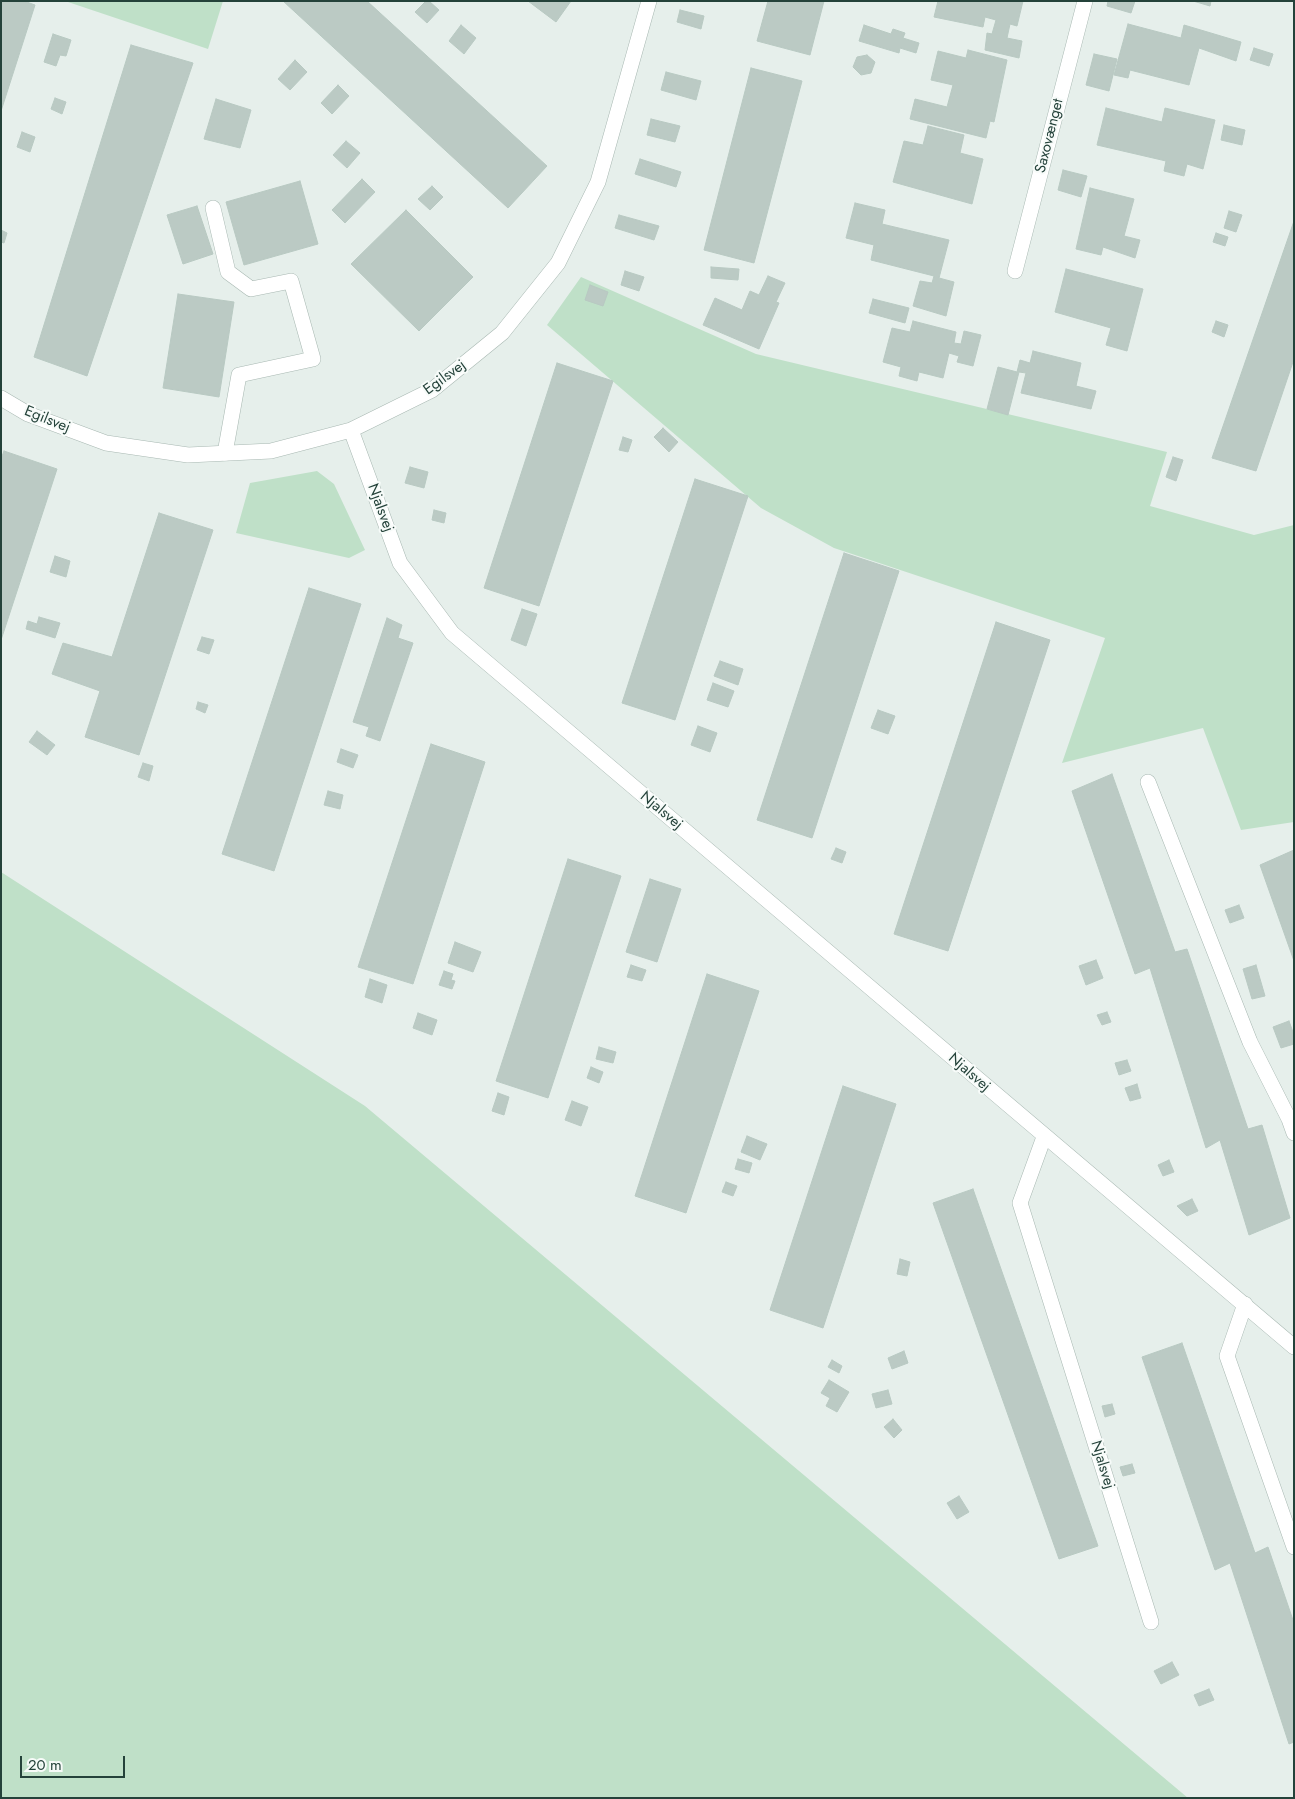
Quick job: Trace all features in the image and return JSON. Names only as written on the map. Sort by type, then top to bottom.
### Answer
[{"type":"street","name":"Egilsvej","points":[[1,398],[28,414],[106,443],[188,455],[271,451],[351,430],[432,390],[502,333],[558,263],[598,182],[649,1]]},
{"type":"street","name":"Saxovænget","points":[[1015,270],[1085,1]]},
{"type":"street","points":[[213,208],[228,272],[250,289],[291,281],[313,359],[239,375],[225,453]]},
{"type":"street","name":"Njalsvej","points":[[351,430],[400,563],[452,633],[1044,1137],[1245,1304],[1291,1339]]},
{"type":"street","points":[[1148,782],[1250,1042],[1290,1119],[1294,1133]]},
{"type":"street","name":"Njalsvej","points":[[1044,1137],[1020,1203],[1151,1622]]},
{"type":"street","points":[[1245,1304],[1227,1356],[1294,1546]]},
{"type":"green space","points":[[65,1],[223,1],[208,49]]},
{"type":"green space","points":[[581,277],[756,354],[1167,452],[1150,506],[1254,535],[1294,525],[1294,822],[1241,830],[1203,728],[1062,763],[1105,638],[834,548],[761,508],[547,325]]},
{"type":"green space","points":[[317,471],[334,484],[365,550],[349,558],[236,533],[250,483]]},
{"type":"green space","points":[[1,872],[365,1106],[1188,1798],[1,1798]]},
{"type":"building","points":[[1,1],[24,1],[35,5],[1,111]]},
{"type":"building","points":[[283,1],[367,1],[547,166],[508,208]]},
{"type":"building","points":[[426,1],[429,1],[439,10],[427,23],[415,12]]},
{"type":"building","points":[[528,1],[571,1],[556,22]]},
{"type":"building","points":[[768,1],[824,1],[810,55],[757,41]]},
{"type":"building","points":[[938,1],[1023,1],[1017,26],[1010,24],[1007,38],[1022,41],[1019,58],[985,50],[987,33],[992,34],[996,20],[985,17],[983,27],[934,17]]},
{"type":"building","points":[[1108,1],[1135,1],[1131,13],[1107,6]]},
{"type":"building","points":[[1193,1],[1211,1],[1210,6]]},
{"type":"building","points":[[680,10],[704,16],[701,29],[677,22]]},
{"type":"building","points":[[1128,24],[1181,38],[1184,25],[1241,42],[1236,61],[1199,48],[1189,85],[1130,70],[1128,78],[1114,75]]},
{"type":"building","points":[[461,25],[476,38],[464,54],[449,41]]},
{"type":"building","points":[[864,25],[891,34],[893,29],[905,33],[903,38],[919,43],[916,53],[900,48],[899,53],[859,41]]},
{"type":"building","points":[[53,34],[71,40],[66,56],[60,55],[56,66],[44,62]]},
{"type":"building","points":[[131,45],[193,63],[87,376],[34,357]]},
{"type":"building","points":[[1254,48],[1273,54],[1269,66],[1250,60]]},
{"type":"building","points":[[968,50],[1007,60],[994,122],[990,121],[986,138],[910,119],[915,99],[947,107],[953,85],[931,80],[938,51],[966,58]]},
{"type":"building","points":[[1094,54],[1117,59],[1109,91],[1086,85]]},
{"type":"building","points":[[867,55],[875,62],[871,73],[861,75],[853,67],[857,57]]},
{"type":"building","points":[[295,60],[307,72],[290,90],[278,79]]},
{"type":"building","points":[[751,68],[802,81],[754,263],[704,250]]},
{"type":"building","points":[[666,72],[701,81],[696,100],[661,90]]},
{"type":"building","points":[[338,85],[349,96],[332,114],[321,103]]},
{"type":"building","points":[[55,98],[66,102],[62,114],[51,109]]},
{"type":"building","points":[[216,99],[251,110],[240,148],[204,139]]},
{"type":"building","points":[[1106,108],[1162,122],[1165,108],[1215,120],[1203,169],[1187,164],[1184,176],[1164,171],[1166,161],[1097,145]]},
{"type":"building","points":[[651,119],[680,126],[675,142],[647,135]]},
{"type":"building","points":[[1224,125],[1245,130],[1242,145],[1221,140]]},
{"type":"building","points":[[928,126],[964,135],[960,153],[983,159],[972,204],[893,182],[904,141],[923,145]]},
{"type":"building","points":[[22,132],[35,137],[30,152],[17,147]]},
{"type":"building","points":[[346,141],[360,153],[347,168],[333,155]]},
{"type":"building","points":[[640,159],[681,172],[676,187],[635,174]]},
{"type":"building","points":[[1063,170],[1087,176],[1081,197],[1058,190]]},
{"type":"building","points":[[362,179],[375,192],[345,223],[332,210]]},
{"type":"building","points":[[300,181],[318,244],[244,265],[226,202]]},
{"type":"building","points":[[432,186],[443,197],[430,210],[418,199]]},
{"type":"building","points":[[1090,188],[1134,199],[1124,236],[1140,240],[1135,258],[1103,247],[1101,255],[1076,249]]},
{"type":"building","points":[[855,203],[885,210],[882,224],[949,240],[939,278],[954,282],[946,316],[913,306],[920,281],[932,283],[934,276],[871,260],[874,245],[846,238]]},
{"type":"building","points":[[197,206],[213,254],[183,264],[167,215]]},
{"type":"building","points":[[406,210],[473,277],[419,331],[351,264]]},
{"type":"building","points":[[1229,211],[1242,215],[1236,232],[1224,228]]},
{"type":"building","points":[[619,215],[659,226],[654,240],[615,228]]},
{"type":"building","points":[[1294,221],[1294,359],[1256,471],[1212,458]]},
{"type":"building","points":[[1,230],[7,233],[4,243],[1,242]]},
{"type":"building","points":[[1216,233],[1228,237],[1225,246],[1213,242]]},
{"type":"building","points":[[711,267],[739,269],[738,280],[711,278]]},
{"type":"building","points":[[1066,269],[1143,289],[1127,351],[1106,345],[1111,328],[1055,312]]},
{"type":"building","points":[[625,271],[644,277],[639,291],[621,285]]},
{"type":"building","points":[[768,276],[785,283],[776,302],[779,303],[759,349],[703,325],[715,298],[742,310],[750,291],[759,295]]},
{"type":"building","points":[[590,285],[608,292],[603,306],[585,300]]},
{"type":"building","points":[[178,294],[234,302],[219,397],[163,388]]},
{"type":"building","points":[[873,299],[909,308],[905,323],[869,313]]},
{"type":"building","points":[[913,321],[956,332],[954,343],[961,344],[964,331],[981,335],[973,366],[957,362],[959,356],[949,353],[943,378],[919,372],[917,381],[899,376],[901,367],[883,362],[892,328],[910,332]]},
{"type":"building","points":[[1216,321],[1228,325],[1224,337],[1212,332]]},
{"type":"building","points":[[1033,351],[1081,363],[1076,386],[1096,391],[1091,409],[1021,393],[1026,373],[1019,372],[1008,415],[987,409],[998,367],[1017,372],[1020,360],[1030,363]]},
{"type":"building","points":[[557,363],[613,381],[539,606],[484,588]]},
{"type":"building","points":[[663,428],[678,442],[669,452],[654,437]]},
{"type":"building","points":[[623,437],[632,440],[628,452],[619,450]]},
{"type":"building","points":[[4,451],[57,469],[1,640],[1,459]]},
{"type":"building","points":[[1173,457],[1183,460],[1176,481],[1166,477]]},
{"type":"building","points":[[410,467],[428,472],[424,488],[405,483]]},
{"type":"building","points":[[695,479],[748,496],[675,720],[622,703]]},
{"type":"building","points":[[434,510],[446,513],[444,523],[432,520]]},
{"type":"building","points":[[159,513],[213,530],[139,755],[85,737],[100,691],[52,674],[63,643],[112,657]]},
{"type":"building","points":[[844,553],[899,571],[812,838],[757,820]]},
{"type":"building","points":[[55,556],[70,561],[66,577],[50,572]]},
{"type":"building","points":[[309,588],[361,604],[274,871],[222,854]]},
{"type":"building","points":[[522,609],[537,614],[526,646],[511,640]]},
{"type":"building","points":[[39,617],[60,623],[55,638],[26,629],[28,621],[37,624]]},
{"type":"building","points":[[387,618],[402,625],[398,638],[413,643],[380,741],[366,736],[369,727],[353,722]]},
{"type":"building","points":[[996,622],[1050,640],[948,951],[894,934]]},
{"type":"building","points":[[202,637],[214,640],[209,654],[197,650]]},
{"type":"building","points":[[720,661],[743,669],[738,685],[714,676]]},
{"type":"building","points":[[713,683],[734,691],[728,707],[707,700]]},
{"type":"building","points":[[198,702],[208,705],[205,713],[196,709]]},
{"type":"building","points":[[878,710],[895,716],[888,734],[871,728]]},
{"type":"building","points":[[698,726],[717,733],[710,752],[691,745]]},
{"type":"building","points":[[37,731],[55,745],[47,755],[29,742]]},
{"type":"building","points":[[431,744],[485,762],[413,984],[358,967]]},
{"type":"building","points":[[341,749],[358,755],[353,768],[337,762]]},
{"type":"building","points":[[143,763],[153,766],[149,781],[138,777]]},
{"type":"building","points":[[1112,774],[1175,952],[1187,949],[1248,1129],[1262,1125],[1290,1218],[1249,1235],[1220,1140],[1206,1148],[1150,968],[1135,974],[1072,791]]},
{"type":"building","points":[[328,791],[343,795],[340,809],[324,805]]},
{"type":"building","points":[[836,848],[846,852],[842,863],[831,859]]},
{"type":"building","points":[[1294,850],[1294,961],[1260,865]]},
{"type":"building","points":[[568,859],[621,876],[548,1098],[496,1081]]},
{"type":"building","points":[[650,879],[681,889],[657,962],[626,952]]},
{"type":"building","points":[[1239,905],[1244,918],[1230,923],[1225,910]]},
{"type":"building","points":[[455,942],[481,952],[473,972],[448,963]]},
{"type":"building","points":[[1096,960],[1103,978],[1086,985],[1079,966]]},
{"type":"building","points":[[631,965],[646,970],[642,981],[627,977]]},
{"type":"building","points":[[1256,965],[1265,996],[1252,999],[1243,969]]},
{"type":"building","points":[[444,971],[453,974],[451,980],[455,981],[452,989],[439,985]]},
{"type":"building","points":[[707,974],[759,991],[686,1213],[635,1196]]},
{"type":"building","points":[[370,979],[387,985],[382,1003],[365,997]]},
{"type":"building","points":[[1107,1012],[1111,1022],[1102,1025],[1097,1015]]},
{"type":"building","points":[[418,1013],[437,1020],[432,1035],[413,1028]]},
{"type":"building","points":[[1289,1021],[1294,1035],[1294,1044],[1281,1048],[1273,1027]]},
{"type":"building","points":[[599,1047],[616,1052],[613,1063],[596,1059]]},
{"type":"building","points":[[1127,1060],[1131,1071],[1119,1075],[1115,1063]]},
{"type":"building","points":[[591,1067],[603,1072],[599,1083],[587,1078]]},
{"type":"building","points":[[1137,1084],[1141,1098],[1130,1101],[1125,1088]]},
{"type":"building","points":[[843,1086],[896,1104],[823,1328],[770,1310]]},
{"type":"building","points":[[498,1093],[509,1097],[504,1115],[492,1111]]},
{"type":"building","points":[[572,1101],[588,1107],[581,1126],[565,1120]]},
{"type":"building","points":[[747,1136],[767,1144],[760,1160],[741,1152]]},
{"type":"building","points":[[738,1159],[752,1163],[749,1173],[735,1169]]},
{"type":"building","points":[[1169,1160],[1174,1172],[1163,1176],[1158,1165]]},
{"type":"building","points":[[726,1182],[737,1186],[733,1196],[722,1192]]},
{"type":"building","points":[[973,1189],[1098,1546],[1059,1559],[933,1203]]},
{"type":"building","points":[[1192,1199],[1198,1211],[1187,1216],[1177,1206]]},
{"type":"building","points":[[900,1259],[910,1262],[907,1276],[897,1274]]},
{"type":"building","points":[[1182,1343],[1255,1553],[1268,1547],[1294,1623],[1294,1742],[1289,1744],[1230,1563],[1215,1570],[1142,1357]]},
{"type":"building","points":[[904,1351],[908,1363],[892,1369],[888,1358]]},
{"type":"building","points":[[832,1360],[842,1366],[839,1373],[828,1367]]},
{"type":"building","points":[[829,1380],[849,1392],[837,1412],[826,1406],[830,1398],[821,1393]]},
{"type":"building","points":[[888,1390],[892,1404],[876,1408],[872,1394]]},
{"type":"building","points":[[1112,1404],[1115,1414],[1105,1417],[1102,1406]]},
{"type":"building","points":[[893,1419],[902,1430],[894,1438],[884,1427]]},
{"type":"building","points":[[1132,1464],[1135,1473],[1123,1476],[1120,1467]]},
{"type":"building","points":[[959,1496],[969,1512],[957,1519],[947,1503]]},
{"type":"building","points":[[1172,1662],[1179,1675],[1161,1684],[1154,1671]]},
{"type":"building","points":[[1209,1689],[1214,1700],[1199,1706],[1194,1695]]}]
